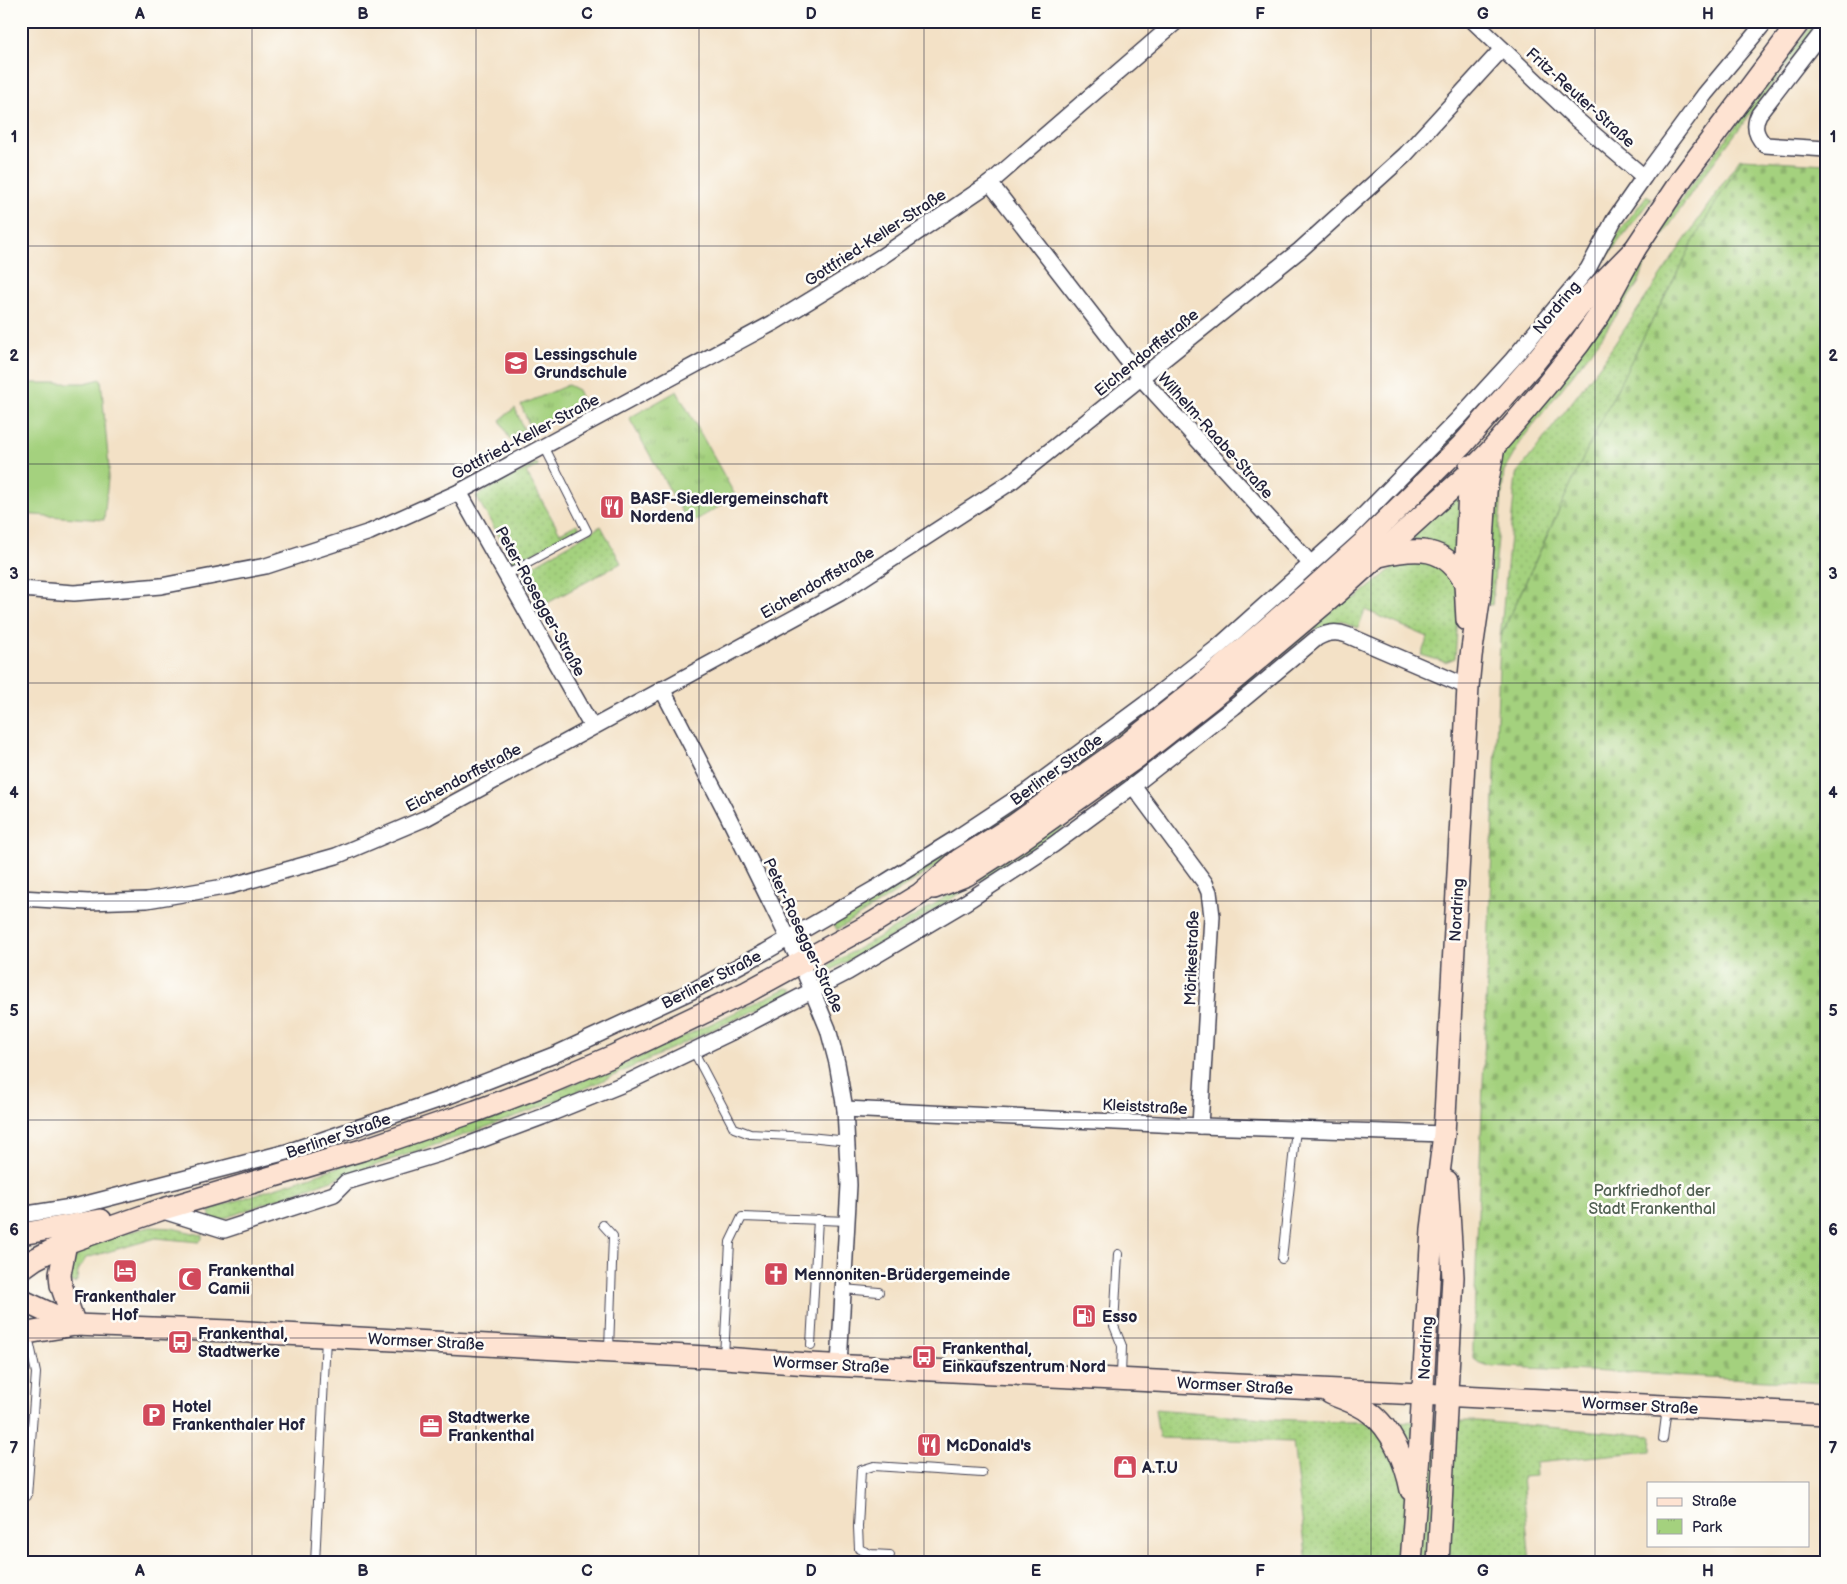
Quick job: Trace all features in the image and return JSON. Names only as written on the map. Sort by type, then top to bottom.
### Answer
[{"type":"main road","name":"Nordring","points":[[1338,592],[1469,473],[1494,447],[1545,387],[1600,314],[1635,249],[1684,177],[1800,21]]},
{"type":"main road","name":"Nordring","points":[[1311,590],[1369,537],[1479,427],[1583,302],[1635,249]]},
{"type":"main road","name":"Nordring","points":[[1471,656],[1465,583],[1471,449],[1479,427]]},
{"type":"main road","name":"Nordring","points":[[1411,1563],[1432,1229],[1444,1134],[1468,687],[1480,594],[1486,485],[1494,447]]},
{"type":"main road","points":[[1379,556],[1403,550],[1428,550],[1447,559],[1460,572],[1465,583]]},
{"type":"main road","name":"Berliner Straße","points":[[920,894],[958,860],[1013,826],[1126,745],[1200,686],[1311,590]]},
{"type":"main road","name":"Berliner Straße","points":[[66,1243],[160,1210],[362,1150],[476,1111],[613,1056],[747,992],[801,964],[920,894],[967,875],[1018,842],[1136,758],[1211,699],[1338,592]]},
{"type":"main road","name":"Nordring","points":[[1438,1563],[1454,1277],[1444,1134]]},
{"type":"main road","name":"Berliner Straße","points":[[21,1234],[160,1210]]},
{"type":"main road","points":[[21,1269],[35,1259],[66,1243]]},
{"type":"main road","points":[[66,1243],[60,1274],[61,1285],[76,1325]]},
{"type":"main road","name":"Wormser Straße","points":[[21,1300],[76,1325]]},
{"type":"main road","name":"Wormser Straße","points":[[22,1334],[76,1325],[326,1336],[839,1365],[1826,1414]]},
{"type":"main road","points":[[1321,1389],[1369,1412],[1385,1429],[1402,1458],[1415,1505]]},
{"type":"street","name":"Gottfried-Keller-Straße","points":[[21,589],[74,593],[161,586],[266,566],[370,532],[459,492],[773,323],[881,257],[990,183],[1177,21]]},
{"type":"street","name":"Fritz-Reuter-Straße","points":[[1474,21],[1576,119],[1644,177]]},
{"type":"street","name":"Nordring","points":[[1311,564],[1381,499],[1512,360],[1588,268],[1614,220],[1644,177],[1705,94],[1766,21]]},
{"type":"street","points":[[1826,27],[1759,114],[1755,123],[1757,137],[1765,145],[1826,149]]},
{"type":"street","name":"Eichendorffstraße","points":[[21,898],[88,902],[147,900],[230,886],[336,856],[426,818],[840,593],[1011,482],[1300,250],[1405,155],[1502,49]]},
{"type":"street","name":"Wilhelm-Raabe-Straße","points":[[990,183],[1141,378],[1311,564]]},
{"type":"street","name":"Peter-Rosegger-Straße","points":[[459,492],[592,727]]},
{"type":"street","name":"Berliner Straße","points":[[21,1215],[78,1206],[287,1152],[441,1099],[554,1055],[684,995],[876,888],[955,840],[1026,792],[1218,647],[1311,564]]},
{"type":"street","name":"Berliner Straße","points":[[160,1210],[224,1230],[334,1194],[346,1182],[462,1147],[542,1117],[626,1082],[694,1050],[812,990],[910,936],[1053,845],[1134,786],[1324,634],[1334,632],[1348,635],[1468,687]]},
{"type":"street","name":"Peter-Rosegger-Straße","points":[[662,689],[727,814],[801,964],[828,1029],[835,1054],[845,1109],[849,1185],[839,1365]]},
{"type":"street","name":"Mörikestraße","points":[[1134,786],[1199,874],[1205,883],[1210,898],[1212,916],[1200,1126]]},
{"type":"street","name":"Kleiststraße","points":[[845,1109],[1200,1126],[1444,1134]]},
{"type":"lane","points":[[506,575],[587,531],[544,446]]},
{"type":"lane","points":[[694,1050],[734,1128],[750,1134],[809,1136],[848,1141]]},
{"type":"lane","points":[[1282,1259],[1296,1129]]},
{"type":"lane","points":[[724,1358],[730,1242],[742,1217],[847,1221]]},
{"type":"lane","points":[[811,1345],[818,1219]]},
{"type":"lane","points":[[603,1225],[613,1236],[609,1351]]},
{"type":"lane","points":[[1118,1254],[1114,1326],[1122,1346],[1121,1379]]},
{"type":"lane","points":[[843,1289],[878,1292]]},
{"type":"lane","points":[[22,1334],[30,1345],[36,1373],[27,1496]]},
{"type":"lane","points":[[315,1563],[326,1336]]},
{"type":"lane","points":[[1663,1439],[1668,1406]]},
{"type":"lane","points":[[890,1555],[871,1554],[859,1549],[858,1527],[861,1470],[874,1466],[982,1473]]},
{"type":"green space","points":[[1815,21],[1820,21],[1696,186],[1647,259],[1639,282],[1599,341],[1523,438],[1504,471],[1492,605],[1481,604],[1500,458],[1692,184]]},
{"type":"green space","points":[[1740,158],[1742,159],[1676,276],[1614,395],[1500,638],[1516,475],[1601,364]]},
{"type":"green space","name":"Parkfriedhof der Stadt Frankenthal","points":[[1742,159],[1826,164],[1826,1383],[1489,1366],[1473,1358],[1473,1346],[1500,638],[1583,458],[1627,369],[1699,231]]},
{"type":"green space","points":[[1647,195],[1651,199],[1551,330],[1443,452],[1283,607],[1048,795],[837,930],[834,924],[1045,790],[1210,663],[1280,603],[1347,542],[1524,357]]},
{"type":"green space","points":[[101,379],[109,468],[104,520],[21,514],[21,383],[85,383]]},
{"type":"green space","points":[[568,385],[578,390],[583,401],[531,429],[521,405]]},
{"type":"green space","points":[[677,391],[736,497],[689,524],[629,418]]},
{"type":"green space","points":[[515,408],[525,432],[510,440],[500,420]]},
{"type":"green space","points":[[537,463],[538,466],[526,472],[560,533],[577,524],[580,528],[514,563],[476,496]]},
{"type":"green space","points":[[1456,494],[1460,497],[1457,558],[1401,544]]},
{"type":"green space","points":[[601,526],[621,563],[540,607],[520,573]]},
{"type":"green space","points":[[1427,561],[1442,570],[1454,583],[1458,620],[1455,658],[1445,662],[1421,655],[1428,637],[1365,610],[1358,628],[1340,620],[1338,624],[1313,630],[1163,753],[1053,835],[881,943],[831,970],[828,968],[829,965],[921,913],[996,863],[1341,598],[1356,598],[1400,562]]},
{"type":"green space","points":[[787,988],[793,989],[793,995],[563,1098],[220,1220],[211,1219],[209,1212],[214,1208],[445,1132],[631,1061]]},
{"type":"green space","points":[[150,1227],[172,1228],[202,1235],[202,1239],[199,1242],[156,1238],[86,1258],[78,1271],[77,1281],[75,1283],[71,1282],[71,1264],[79,1253],[87,1247],[108,1238]]},
{"type":"green space","points":[[1155,1409],[1338,1422],[1478,1421],[1652,1436],[1651,1451],[1535,1462],[1536,1476],[1522,1477],[1530,1563],[1307,1563],[1293,1442],[1159,1438]]},
{"type":"place","name":"Lessingschule Grundschule","points":[[516,363]]},
{"type":"place","name":"BASF-Siedlergemeinschaft Nordend","points":[[612,507]]},
{"type":"place","name":"Frankenthaler Hof","points":[[125,1271]]},
{"type":"place","name":"Mennoniten-Brüdergemeinde","points":[[776,1274]]},
{"type":"place","name":"Frankenthal Camii","points":[[190,1279]]},
{"type":"place","name":"Esso","points":[[1084,1316]]},
{"type":"place","name":"Frankenthal, Stadtwerke","points":[[180,1342]]},
{"type":"place","name":"Frankenthal, Einkaufszentrum Nord","points":[[924,1357]]},
{"type":"place","name":"Hotel Frankenthaler Hof","points":[[154,1415]]},
{"type":"place","name":"Stadtwerke Frankenthal","points":[[431,1426]]},
{"type":"place","name":"McDonald's","points":[[929,1445]]},
{"type":"place","name":"A.T.U","points":[[1125,1467]]}]
